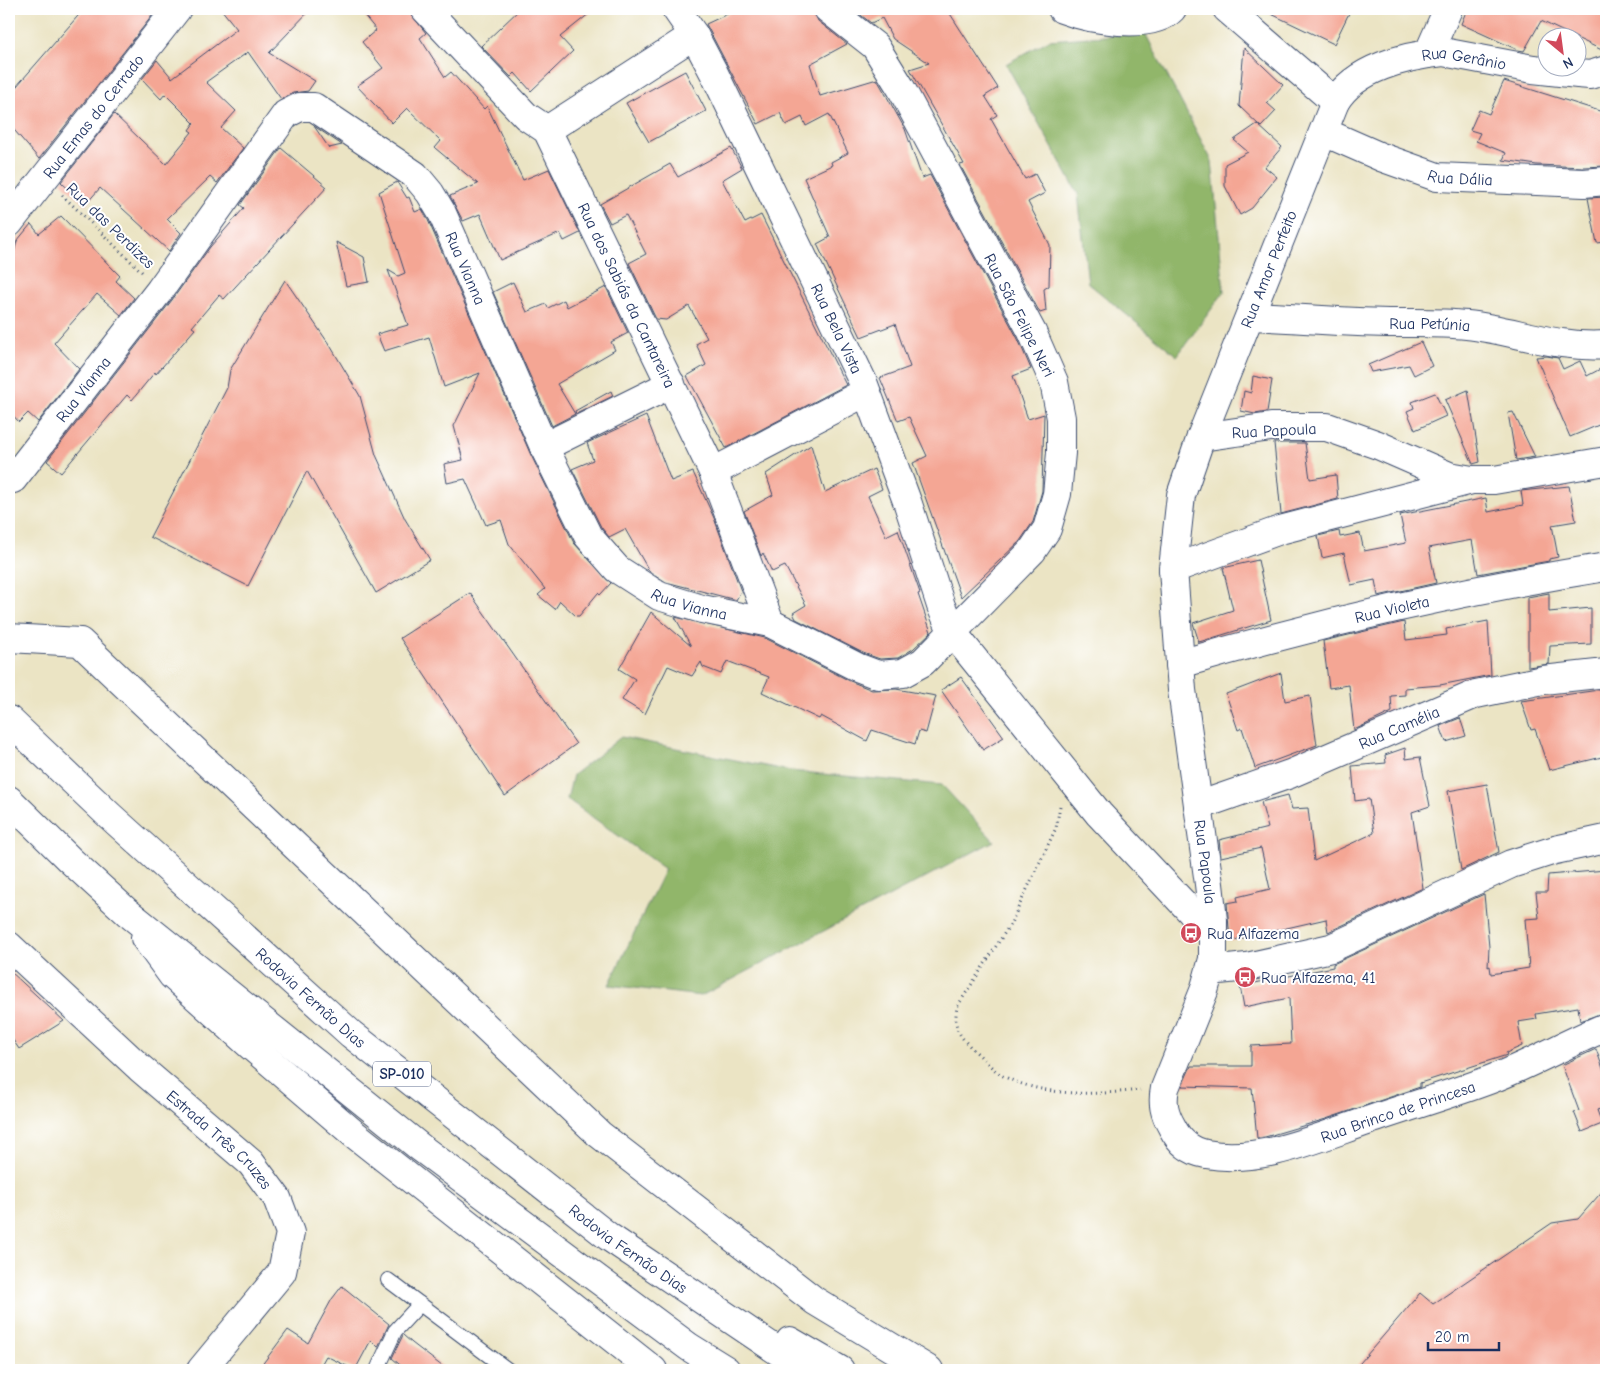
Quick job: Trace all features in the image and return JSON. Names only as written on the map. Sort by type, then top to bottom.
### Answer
[{"type":"main road","name":"Rua Emas do Cerrado","points":[[9,223],[177,9]]},
{"type":"main road","points":[[425,9],[526,116],[547,130],[694,35]]},
{"type":"main road","name":"Rua Bela Vista","points":[[676,9],[694,35],[866,392],[908,504],[941,606],[953,632]]},
{"type":"main road","name":"Rua São Felipe Neri","points":[[828,9],[875,46],[901,88],[1032,332],[1054,382],[1061,418],[1061,453],[1057,494],[1047,529],[1032,551],[953,632]]},
{"type":"main road","points":[[1062,9],[1079,16],[1147,21],[1161,17],[1172,9]]},
{"type":"main road","points":[[1225,9],[1335,102]]},
{"type":"main road","points":[[1428,54],[1448,9]]},
{"type":"main road","name":"Rua Gerânio","points":[[1335,102],[1341,91],[1383,65],[1443,52],[1533,69],[1578,74],[1590,75],[1606,70]]},
{"type":"main road","name":"Rua Amor Perfeito","points":[[1201,436],[1251,316],[1335,102]]},
{"type":"main road","name":"Rua Vianna","points":[[13,479],[160,290],[286,114],[300,107],[314,108],[415,175],[430,193],[442,213],[544,447],[588,536],[617,569],[659,596],[702,609],[770,622],[857,667],[878,675],[903,673],[923,662],[953,632]]},
{"type":"main road","name":"Rua dos Sabiás da Cantareira","points":[[547,130],[713,472],[770,622]]},
{"type":"main road","name":"Rua Dália","points":[[1324,132],[1437,177],[1584,183],[1606,181]]},
{"type":"main road","name":"Rua Petúnia","points":[[1251,316],[1387,323],[1454,323],[1490,328],[1549,341],[1585,345],[1606,344]]},
{"type":"main road","points":[[544,447],[671,384]]},
{"type":"main road","points":[[713,472],[866,392]]},
{"type":"main road","name":"Rua Papoula","points":[[1182,1142],[1166,1116],[1163,1099],[1165,1088],[1210,971],[1213,935],[1209,884],[1186,724],[1173,569],[1179,500],[1201,436],[1271,427],[1328,427],[1378,444],[1449,476],[1472,480],[1494,480],[1606,461]]},
{"type":"main road","name":"Rua Papoula","points":[[1173,569],[1280,530],[1472,480]]},
{"type":"main road","name":"Rua Violeta","points":[[1180,664],[1248,644],[1390,610],[1556,575],[1606,567]]},
{"type":"main road","points":[[953,632],[1099,814],[1213,935]]},
{"type":"main road","points":[[9,638],[80,642],[599,1134],[815,1301],[929,1370]]},
{"type":"main road","name":"Rua Camélia","points":[[1198,806],[1317,763],[1404,723],[1476,694],[1543,680],[1606,673]]},
{"type":"main road","name":"Rodovia Fernão Dias","points":[[9,720],[110,816],[351,1034],[592,1224],[806,1370]]},
{"type":"main road","name":"SP-010","points":[[9,800],[127,912],[421,1148],[689,1347],[726,1370]]},
{"type":"main road","points":[[1210,971],[1256,966],[1331,948],[1511,864],[1555,850],[1606,839]]},
{"type":"main road","points":[[127,912],[172,975],[250,1045],[354,1134],[653,1370]]},
{"type":"main road","name":"Estrada Três Cruzes","points":[[9,946],[140,1068],[251,1163],[277,1198],[290,1233],[282,1272],[201,1370]]},
{"type":"main road","name":"Rua Brinco de Princesa","points":[[1182,1142],[1191,1149],[1205,1154],[1223,1156],[1264,1153],[1288,1147],[1489,1080],[1606,1027]]},
{"type":"main road","points":[[592,1224],[840,1370]]},
{"type":"lane","points":[[388,1280],[508,1370]]},
{"type":"lane","points":[[377,1370],[395,1331],[420,1304]]},
{"type":"path","name":"Rua das Perdizes","points":[[45,178],[160,290]]},
{"type":"path","points":[[1067,772],[1056,828],[1011,923],[957,1007],[954,1022],[963,1040],[1001,1075],[1031,1087],[1097,1095],[1165,1088]]},
{"type":"green space","points":[[1145,33],[1212,161],[1224,292],[1177,356],[1088,283],[1078,194],[1006,64],[1049,40]]},
{"type":"green space","points":[[621,737],[790,771],[942,785],[994,841],[701,996],[609,985],[665,869],[567,799],[573,775]]},
{"type":"building","points":[[84,9],[145,9],[152,16],[39,159],[9,124],[9,95]]},
{"type":"building","points":[[221,9],[311,9],[269,53],[315,81],[308,91],[293,93],[281,99],[248,52],[206,82],[236,111],[221,128],[243,148],[217,183],[210,177],[167,219],[181,233],[169,251],[100,188],[85,205],[61,182],[114,114],[166,164],[192,132],[189,130],[194,123],[165,94],[161,99],[142,79],[157,60],[172,78],[237,29]]},
{"type":"building","points":[[359,9],[407,9],[426,33],[420,38],[445,77],[451,72],[484,109],[487,106],[523,180],[549,169],[580,233],[564,241],[560,233],[500,260],[480,214],[463,221],[450,196],[478,184],[435,148],[441,141],[407,108],[392,123],[357,86],[383,68],[362,42],[376,30]]},
{"type":"building","points":[[520,9],[595,9],[560,37],[573,51],[531,91],[515,73],[511,77],[481,46]]},
{"type":"building","points":[[738,9],[813,9],[818,21],[847,44],[810,64],[820,96],[877,79],[905,129],[922,178],[930,175],[1018,339],[1031,369],[1013,376],[1028,419],[1044,414],[1042,491],[1033,522],[1020,541],[961,597],[913,463],[927,456],[909,417],[898,421],[880,378],[910,367],[895,324],[861,337],[817,244],[830,237],[804,178],[832,165],[831,162],[848,153],[829,114],[806,126],[802,117],[786,125],[780,113],[758,124],[706,24]]},
{"type":"building","points":[[853,9],[947,9],[998,88],[985,96],[997,115],[991,119],[1025,179],[1035,174],[1045,193],[1028,202],[1050,245],[1049,286],[1044,289],[1046,311],[1040,313],[960,165],[964,164],[910,69],[929,63],[893,39],[882,18],[871,23]]},
{"type":"building","points":[[1261,9],[1351,9],[1334,44]]},
{"type":"building","points":[[1467,9],[1606,9],[1606,52],[1588,43],[1588,28],[1556,28],[1541,21],[1524,51],[1461,24]]},
{"type":"building","points":[[1244,48],[1283,85],[1267,103],[1276,111],[1261,127],[1239,106]]},
{"type":"building","points":[[685,71],[706,111],[649,142],[626,103]]},
{"type":"building","points":[[1504,81],[1606,113],[1606,166],[1537,165],[1503,160],[1506,153],[1476,141],[1480,133],[1470,130],[1479,110],[1489,114]]},
{"type":"building","points":[[1257,124],[1282,147],[1265,167],[1277,177],[1252,208],[1240,215],[1225,186],[1225,164],[1248,152],[1234,140]]},
{"type":"building","points":[[314,126],[342,145],[329,148]]},
{"type":"building","points":[[281,148],[327,187],[224,299],[219,295],[192,327],[195,329],[156,374],[155,372],[132,400],[127,395],[61,473],[47,461],[172,300],[210,247],[244,208],[240,205]]},
{"type":"building","points":[[731,148],[742,168],[722,180],[745,223],[761,215],[846,385],[726,448],[687,376],[706,365],[696,344],[707,338],[689,306],[666,320],[656,319],[629,263],[646,254],[626,215],[610,223],[600,204],[670,164],[678,177]]},
{"type":"building","points":[[397,182],[407,198],[409,197],[415,212],[422,209],[428,220],[530,453],[574,543],[611,583],[600,595],[598,593],[579,616],[576,616],[560,601],[555,609],[538,595],[545,589],[509,544],[501,520],[486,525],[465,479],[447,483],[444,464],[463,460],[454,426],[480,373],[444,387],[429,337],[384,351],[377,334],[408,325],[388,270],[398,276],[405,273],[379,192]]},
{"type":"building","points":[[1606,197],[1606,242],[1597,243],[1588,198]]},
{"type":"building","points":[[61,216],[120,276],[116,281],[134,298],[121,315],[97,294],[54,343],[79,369],[38,422],[28,413],[19,422],[9,411],[9,273],[17,241],[31,224],[39,234]]},
{"type":"building","points":[[336,242],[364,257],[369,282],[346,286]]},
{"type":"building","points":[[285,280],[331,347],[360,396],[376,455],[405,519],[430,560],[376,593],[307,471],[248,586],[150,537],[227,388],[230,370]]},
{"type":"building","points":[[513,282],[527,312],[546,304],[548,308],[564,300],[567,307],[606,287],[628,333],[611,342],[615,350],[557,384],[575,414],[552,426],[493,292]]},
{"type":"building","points":[[1421,342],[1432,366],[1414,375],[1409,365],[1371,372],[1368,365]]},
{"type":"building","points":[[1536,357],[1558,358],[1563,369],[1580,361],[1587,376],[1606,366],[1606,422],[1570,437]]},
{"type":"building","points":[[1253,376],[1272,380],[1267,412],[1255,414],[1241,411],[1244,391],[1251,393]]},
{"type":"building","points":[[1468,390],[1480,462],[1473,464],[1445,400]]},
{"type":"building","points":[[611,391],[613,396],[576,414],[575,411]]},
{"type":"building","points":[[1435,393],[1446,416],[1415,430],[1407,411],[1414,408],[1412,402]]},
{"type":"building","points":[[1513,412],[1535,457],[1516,460],[1508,413]]},
{"type":"building","points":[[646,416],[671,481],[693,472],[714,518],[741,591],[736,600],[666,582],[649,571],[625,529],[609,537],[601,527],[572,469],[593,460],[587,443]]},
{"type":"building","points":[[1274,443],[1305,443],[1310,479],[1336,475],[1338,499],[1281,514]]},
{"type":"building","points":[[811,445],[825,492],[874,469],[882,489],[868,496],[886,536],[898,530],[920,593],[918,594],[931,632],[913,649],[898,658],[880,659],[863,653],[796,619],[793,613],[806,605],[785,566],[772,572],[763,553],[761,556],[744,511],[773,495],[766,474]]},
{"type":"building","points":[[1569,486],[1576,521],[1552,525],[1558,557],[1549,559],[1549,561],[1478,574],[1472,540],[1429,548],[1436,583],[1378,596],[1375,580],[1351,585],[1344,553],[1322,558],[1318,536],[1339,531],[1340,537],[1360,533],[1364,551],[1406,543],[1400,515],[1486,498],[1488,512],[1523,505],[1521,491]]},
{"type":"building","points":[[1258,560],[1271,620],[1199,642],[1193,623],[1233,610],[1223,568]]},
{"type":"building","points":[[470,593],[576,744],[505,796],[400,638]]},
{"type":"building","points":[[1549,593],[1549,612],[1591,608],[1591,644],[1550,646],[1549,664],[1528,667],[1528,597]]},
{"type":"building","points":[[651,612],[691,646],[675,617],[765,638],[850,681],[872,690],[896,689],[936,696],[926,733],[919,731],[915,744],[872,730],[867,741],[821,716],[819,719],[762,692],[769,677],[727,661],[721,674],[703,667],[701,662],[692,676],[668,666],[645,714],[622,700],[635,679],[619,669]]},
{"type":"building","points":[[1488,621],[1491,675],[1440,685],[1405,688],[1405,695],[1391,696],[1392,712],[1354,730],[1349,685],[1329,688],[1323,641],[1404,622],[1406,640],[1447,635],[1446,629]]},
{"type":"building","points":[[1281,673],[1285,701],[1310,696],[1317,745],[1255,768],[1242,728],[1238,730],[1226,694]]},
{"type":"building","points":[[961,677],[1004,737],[983,750],[941,690]]},
{"type":"building","points":[[1606,689],[1606,756],[1549,770],[1535,729],[1531,730],[1521,701]]},
{"type":"building","points":[[1460,718],[1466,736],[1446,742],[1440,726]]},
{"type":"building","points":[[1405,748],[1406,759],[1420,757],[1430,806],[1412,812],[1423,888],[1328,932],[1326,919],[1230,941],[1227,903],[1238,901],[1237,897],[1270,889],[1261,848],[1221,857],[1219,840],[1268,828],[1261,802],[1288,795],[1292,809],[1308,808],[1314,861],[1374,833],[1369,799],[1355,801],[1352,766],[1386,763],[1385,755]]},
{"type":"building","points":[[1487,784],[1499,852],[1461,870],[1448,791]]},
{"type":"building","points":[[1606,870],[1606,1012],[1580,1021],[1578,1007],[1536,1014],[1537,1019],[1518,1022],[1522,1046],[1506,1053],[1507,1055],[1420,1083],[1420,1087],[1326,1119],[1265,1137],[1257,1138],[1252,1088],[1182,1086],[1191,1066],[1251,1066],[1251,1046],[1291,1044],[1289,998],[1244,1007],[1240,986],[1333,967],[1333,964],[1484,894],[1489,947],[1488,967],[1490,966],[1491,974],[1529,968],[1525,919],[1539,918],[1536,892],[1547,892],[1548,875]]},
{"type":"building","points":[[9,970],[64,1021],[19,1049],[9,1034]]},
{"type":"building","points":[[1596,1049],[1606,1077],[1606,1107],[1597,1110],[1602,1124],[1582,1132],[1574,1112],[1579,1111],[1562,1065]]},
{"type":"building","points":[[1606,1187],[1606,1370],[1354,1370],[1420,1293],[1433,1304],[1552,1223],[1578,1219]]},
{"type":"building","points":[[342,1286],[389,1324],[378,1347],[371,1340],[355,1370],[326,1356],[318,1370],[258,1370],[288,1330],[308,1343],[332,1299]]},
{"type":"building","points":[[403,1335],[447,1370],[406,1370],[392,1358]]},
{"type":"place","name":"Rua Alfazema","points":[[1191,933]]},
{"type":"place","name":"Rua Alfazema, 41","points":[[1245,977]]}]
